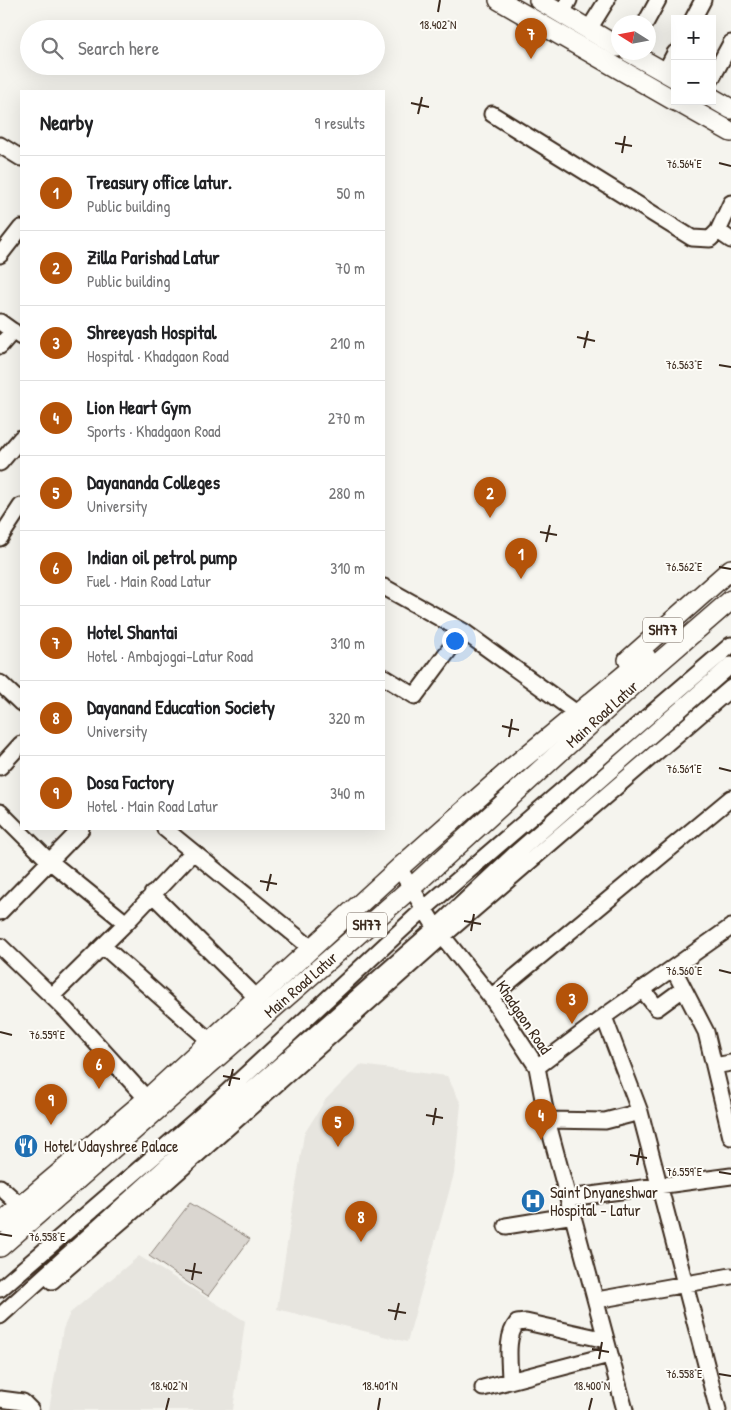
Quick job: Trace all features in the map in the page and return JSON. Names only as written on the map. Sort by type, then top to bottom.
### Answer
[{"type":"main road","points":[[499,0],[671,99]]},
{"type":"main road","points":[[539,0],[565,7],[589,29],[611,43]]},
{"type":"main road","points":[[642,60],[670,75]]},
{"type":"main road","points":[[716,100],[731,109]]},
{"type":"main road","points":[[682,105],[731,132]]},
{"type":"main road","name":"SH77","points":[[605,701],[626,662],[731,569]]},
{"type":"main road","name":"Main Road Latur","points":[[0,1247],[411,888],[605,701],[731,587]]},
{"type":"main road","name":"Main Road Latur","points":[[0,1222],[147,1099],[256,997],[514,766],[578,714],[605,701],[731,600]]},
{"type":"main road","name":"SH77","points":[[605,701],[642,691],[731,615]]},
{"type":"street","points":[[589,29],[607,0]]},
{"type":"street","points":[[650,15],[658,0]]},
{"type":"street","points":[[695,15],[703,0]]},
{"type":"street","points":[[716,71],[731,43]]},
{"type":"street","points":[[670,75],[673,60]]},
{"type":"street","points":[[492,114],[692,238],[710,239],[718,231],[731,203]]},
{"type":"street","points":[[0,145],[20,157]]},
{"type":"street","points":[[0,254],[20,229]]},
{"type":"street","points":[[718,231],[731,240]]},
{"type":"street","points":[[0,322],[17,334],[0,346]]},
{"type":"street","points":[[0,462],[16,454],[20,441]]},
{"type":"street","points":[[0,538],[20,508]]},
{"type":"street","points":[[385,588],[462,632],[578,714]]},
{"type":"street","points":[[385,678],[415,696],[462,632]]},
{"type":"street","points":[[0,1289],[210,1108],[424,909],[731,644]]},
{"type":"street","points":[[0,1328],[439,932],[514,855],[731,665]]},
{"type":"street","points":[[0,683],[20,702]]},
{"type":"street","points":[[0,1316],[41,1277],[439,932],[731,688]]},
{"type":"street","points":[[0,767],[20,745]]},
{"type":"street","points":[[491,997],[731,798]]},
{"type":"street","points":[[0,812],[50,861],[126,923]]},
{"type":"street","points":[[0,912],[80,830]]},
{"type":"street","points":[[166,830],[311,948]]},
{"type":"street","points":[[52,996],[126,923],[193,852]]},
{"type":"street","name":"Khadgaon Road","points":[[399,868],[439,932],[491,997],[537,1067],[548,1120],[625,1410]]},
{"type":"street","points":[[152,894],[256,997]]},
{"type":"street","points":[[537,1067],[604,1016],[731,927]]},
{"type":"street","points":[[103,946],[210,1041]]},
{"type":"street","points":[[0,947],[52,996],[147,1099]]},
{"type":"street","points":[[672,968],[706,1032],[731,1136]]},
{"type":"street","points":[[642,989],[657,1008],[683,989]]},
{"type":"street","points":[[604,1016],[640,1112],[718,1410]]},
{"type":"street","points":[[714,1066],[731,1063]]},
{"type":"street","points":[[548,1120],[604,1121],[640,1112]]},
{"type":"street","points":[[569,1198],[731,1176]]},
{"type":"street","points":[[0,1187],[20,1205]]},
{"type":"street","points":[[506,1226],[574,1215]]},
{"type":"street","points":[[29,1263],[41,1277]]},
{"type":"street","points":[[597,1300],[731,1276]]},
{"type":"street","points":[[510,1381],[510,1341],[513,1327],[517,1323],[526,1322],[608,1348]]},
{"type":"street","points":[[483,1388],[510,1381],[608,1348]]},
{"type":"street","points":[[0,1399],[23,1402],[31,1410]]},
{"type":"shaded area","points":[[360,1065],[447,1076],[461,1104],[454,1174],[407,1342],[277,1309],[304,1134],[326,1099]]},
{"type":"shaded area","points":[[190,1203],[250,1239],[208,1296],[149,1256]]},
{"type":"shaded area","points":[[139,1256],[245,1321],[233,1410],[49,1410],[63,1329],[70,1313]]},
{"type":"place","name":"Hotel Shantai","points":[[531,59]]},
{"type":"place","name":"Zilla Parishad Latur","points":[[490,518]]},
{"type":"place","name":"Treasury office latur.","points":[[521,579]]},
{"type":"place","name":"Shreeyash Hospital","points":[[572,1024]]},
{"type":"place","name":"Indian oil petrol pump","points":[[99,1089]]},
{"type":"place","name":"Dosa Factory","points":[[51,1125]]},
{"type":"place","name":"Lion Heart Gym","points":[[541,1140]]},
{"type":"place","name":"Hotel Udayshree Palace","points":[[26,1146]]},
{"type":"place","name":"Dayananda Colleges","points":[[338,1147]]},
{"type":"place","name":"Saint Dnyaneshwar Hospital - Latur","points":[[533,1201]]},
{"type":"place","name":"Dayanand Education Society","points":[[361,1242]]}]
